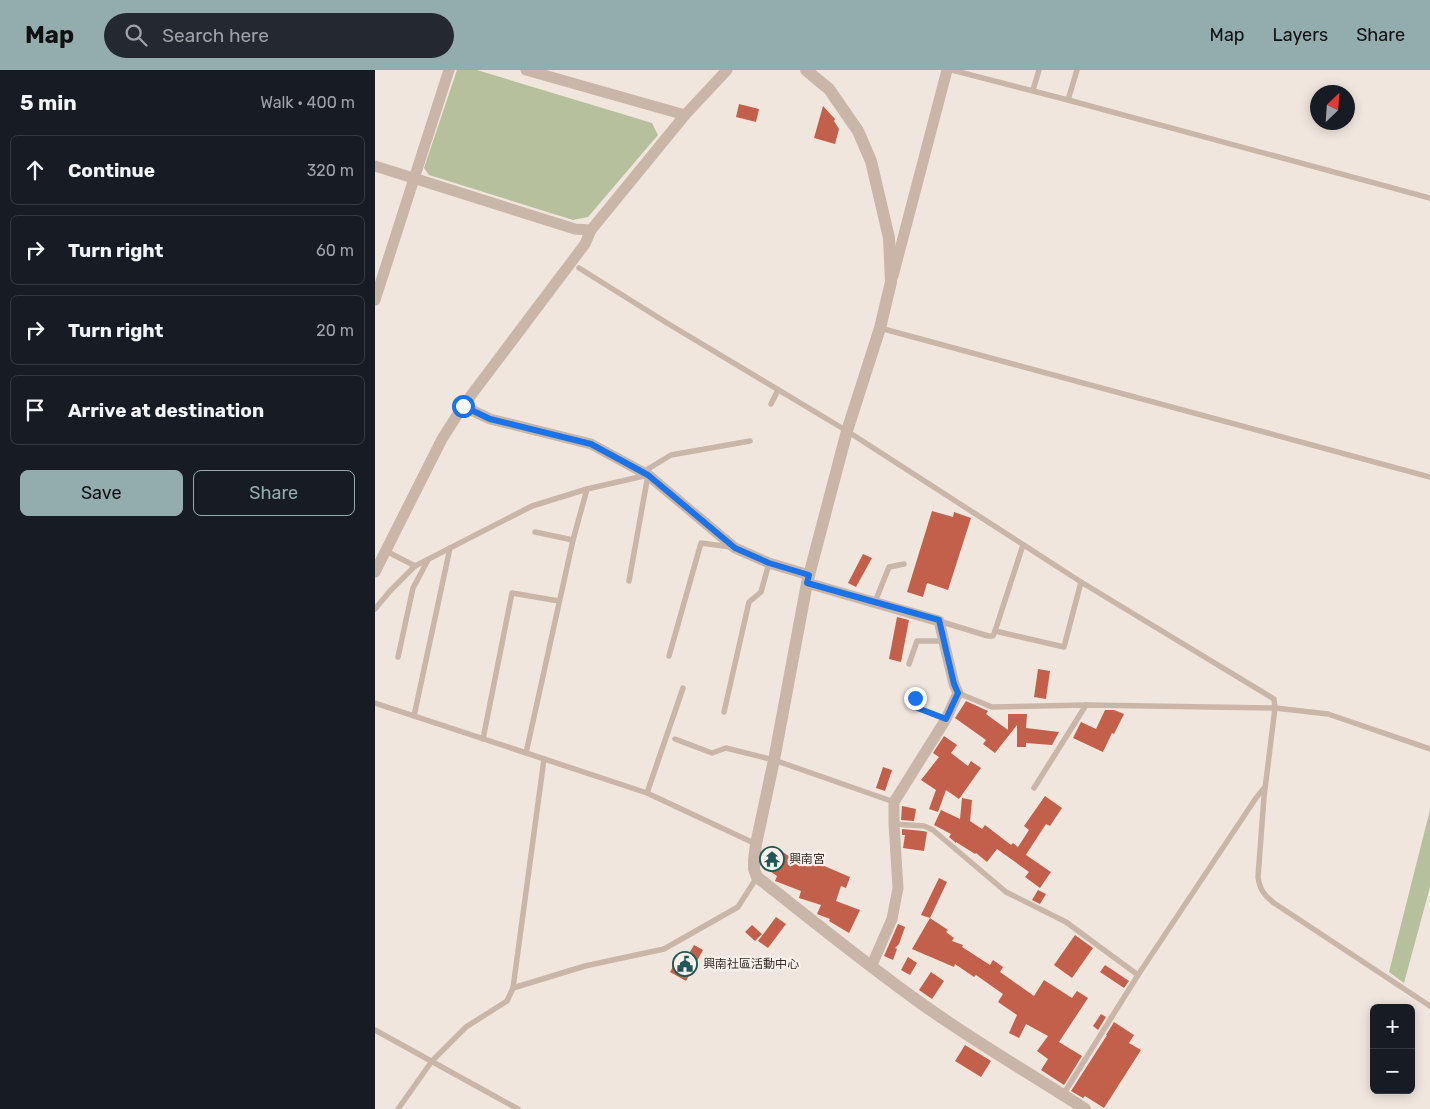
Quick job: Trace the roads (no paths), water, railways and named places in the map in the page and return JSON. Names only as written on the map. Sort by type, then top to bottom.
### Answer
[{"type":"street","points":[[375,300],[449,70]]},
{"type":"street","points":[[526,70],[685,115]]},
{"type":"street","points":[[375,572],[442,438],[463,406],[585,244],[591,230],[685,115],[727,70]]},
{"type":"street","points":[[806,70],[829,89],[858,131],[871,161],[889,238],[891,282]]},
{"type":"street","points":[[947,70],[880,328],[847,431],[809,579],[756,844],[754,869],[757,877],[871,967],[973,1039],[1085,1109]]},
{"type":"street","points":[[375,166],[575,229],[591,230]]},
{"type":"street","points":[[463,406],[490,419],[591,444],[645,473],[735,548],[809,579],[875,602],[939,620],[954,684],[958,693],[946,719],[894,802],[898,888],[892,919],[871,967]]},
{"type":"lane","points":[[952,70],[1033,90],[1430,198]]},
{"type":"lane","points":[[1033,90],[1039,70]]},
{"type":"lane","points":[[1068,100],[1077,70]]},
{"type":"lane","points":[[579,268],[847,431],[1081,582],[1274,699],[1275,708],[1265,787],[1258,877],[1264,895],[1274,904],[1430,1006]]},
{"type":"lane","points":[[880,328],[1430,477]]},
{"type":"lane","points":[[771,404],[777,390]]},
{"type":"lane","points":[[375,609],[390,590],[415,566],[531,506],[645,473],[671,455],[750,441]]},
{"type":"lane","points":[[629,581],[645,473]]},
{"type":"lane","points":[[526,753],[573,540],[587,489]]},
{"type":"lane","points":[[535,532],[573,540]]},
{"type":"lane","points":[[669,656],[701,543],[735,548]]},
{"type":"lane","points":[[939,620],[993,636],[1023,545]]},
{"type":"lane","points":[[414,716],[450,548]]},
{"type":"lane","points":[[385,551],[415,566]]},
{"type":"lane","points":[[398,657],[413,588],[428,560]]},
{"type":"lane","points":[[724,712],[749,602],[761,592],[769,563]]},
{"type":"lane","points":[[875,602],[889,567],[904,564]]},
{"type":"lane","points":[[995,632],[1064,646],[1081,582]]},
{"type":"lane","points":[[483,739],[512,593],[559,601]]},
{"type":"lane","points":[[909,664],[917,641],[944,642]]},
{"type":"lane","points":[[647,792],[683,688]]},
{"type":"lane","points":[[958,693],[992,707],[1086,704],[1275,708],[1328,714],[1430,749]]},
{"type":"lane","points":[[915,698],[915,707],[946,719]]},
{"type":"lane","points":[[375,703],[647,792],[756,844]]},
{"type":"lane","points":[[1034,788],[1086,704]]},
{"type":"lane","points":[[675,739],[712,753],[726,748],[774,760],[894,802]]},
{"type":"lane","points":[[398,1109],[431,1061],[466,1027],[507,1001],[513,988],[544,759]]},
{"type":"lane","points":[[1063,1095],[1138,975],[1265,787]]},
{"type":"lane","points":[[894,824],[924,826],[933,830],[1006,892],[1066,922],[1138,975]]},
{"type":"lane","points":[[513,988],[585,966],[664,949],[738,907],[757,877]]},
{"type":"lane","points":[[375,1030],[518,1109]]},
{"type":"place","name":"興南宮","points":[[772,859]]},
{"type":"place","name":"興南社區活動中心","points":[[685,964]]}]
